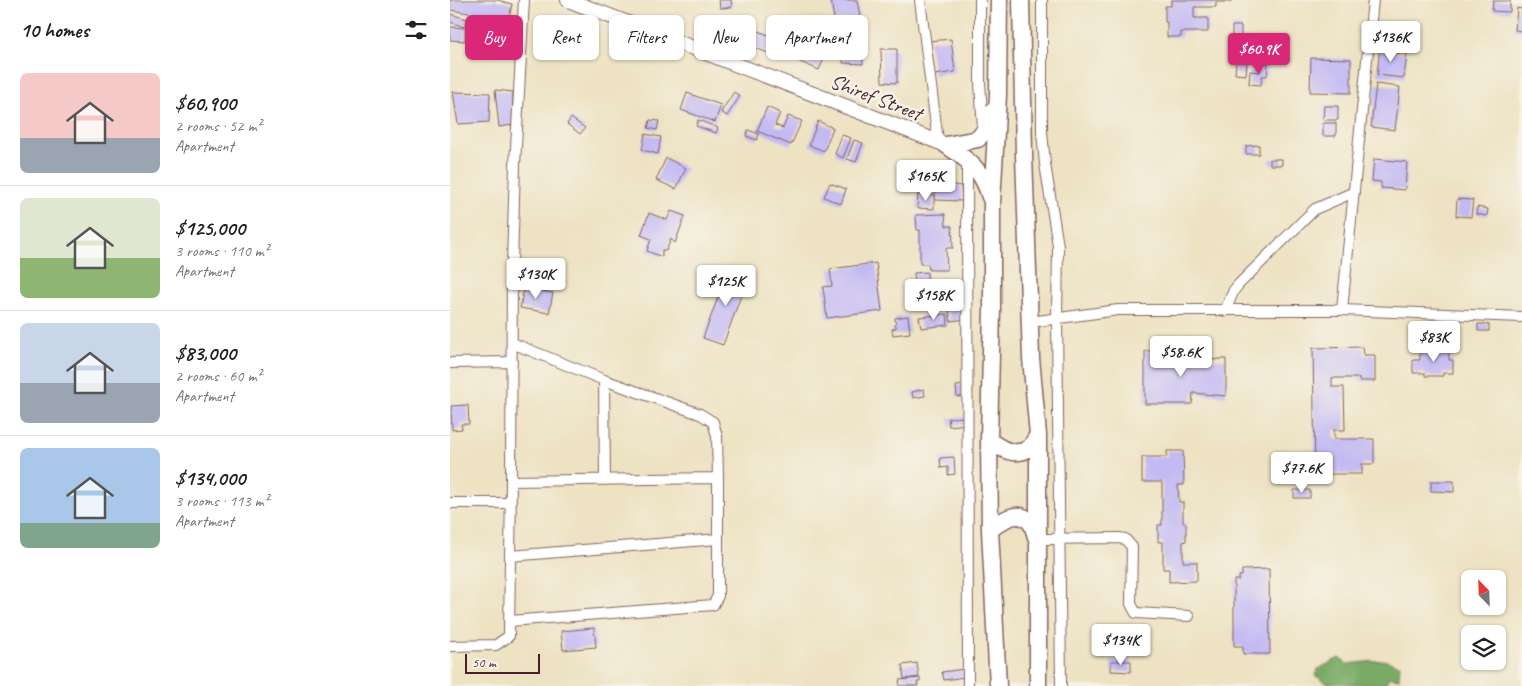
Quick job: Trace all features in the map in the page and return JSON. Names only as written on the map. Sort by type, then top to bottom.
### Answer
[{"type":"highway","points":[[998,686],[990,530],[989,440],[992,203],[998,95],[999,0]]},
{"type":"highway","points":[[1021,0],[1031,358],[1038,435],[1038,686]]},
{"type":"highway","points":[[942,143],[978,139],[984,133],[998,95]]},
{"type":"highway","points":[[942,143],[978,170],[983,177],[992,203]]},
{"type":"highway","points":[[989,440],[999,448],[1009,452],[1022,451],[1029,448],[1038,435]]},
{"type":"highway","points":[[990,530],[1008,517],[1015,516],[1024,518],[1031,523],[1037,539]]},
{"type":"main road","name":"Shiref Street","points":[[568,0],[942,143]]},
{"type":"street","points":[[450,646],[496,645],[509,636],[512,481],[512,265],[515,165],[524,0]]},
{"type":"street","points":[[920,0],[942,143]]},
{"type":"street","points":[[980,0],[980,83],[984,133]]},
{"type":"street","points":[[1042,0],[1042,132],[1058,246],[1057,319],[1062,686]]},
{"type":"street","points":[[1342,310],[1373,0]]},
{"type":"street","points":[[967,160],[968,686]]},
{"type":"street","points":[[1225,311],[1234,290],[1239,284],[1315,210],[1354,192]]},
{"type":"street","points":[[1030,322],[1118,310],[1342,310],[1522,317]]},
{"type":"street","points":[[510,621],[713,605],[718,596],[717,436],[713,422],[700,414],[604,380],[512,343]]},
{"type":"street","points":[[450,364],[512,362]]},
{"type":"street","points":[[604,380],[605,480]]},
{"type":"street","points":[[512,481],[718,478]]},
{"type":"street","points":[[450,503],[511,503]]},
{"type":"street","points":[[510,556],[718,539]]},
{"type":"street","points":[[1037,539],[1125,539],[1132,547],[1131,604],[1136,613],[1189,616]]},
{"type":"green space","points":[[1339,658],[1347,664],[1383,660],[1400,665],[1399,679],[1389,677],[1385,685],[1327,683],[1316,676],[1318,669]]},
{"type":"building","points":[[450,0],[497,0],[512,4],[510,15],[483,15],[450,10]]},
{"type":"building","points":[[719,0],[731,0],[732,7],[720,8]]},
{"type":"building","points":[[831,0],[857,0],[860,15],[833,15]]},
{"type":"building","points":[[1171,0],[1231,0],[1231,2],[1216,2],[1216,7],[1194,7],[1194,18],[1208,18],[1208,32],[1181,32],[1181,37],[1167,37],[1165,6],[1171,6]]},
{"type":"building","points":[[1493,1],[1510,1],[1510,12],[1492,11]]},
{"type":"building","points":[[1517,8],[1522,9],[1522,31],[1515,30]]},
{"type":"building","points":[[450,14],[465,18],[464,27],[450,22]]},
{"type":"building","points":[[1232,26],[1241,26],[1241,38],[1232,38]]},
{"type":"building","points":[[450,27],[465,28],[465,41],[450,40]]},
{"type":"building","points":[[756,30],[766,34],[766,52],[756,48]]},
{"type":"building","points":[[951,39],[955,72],[934,75],[929,41]]},
{"type":"building","points":[[1380,46],[1396,48],[1395,53],[1407,54],[1404,78],[1377,75]]},
{"type":"building","points":[[881,49],[897,49],[897,83],[882,82]]},
{"type":"building","points":[[1311,58],[1351,59],[1351,93],[1310,92]]},
{"type":"building","points":[[795,60],[824,60],[819,70]]},
{"type":"building","points":[[843,60],[863,60],[863,64],[843,63]]},
{"type":"building","points":[[1236,60],[1247,61],[1246,75],[1235,74]]},
{"type":"building","points":[[1260,63],[1268,63],[1267,76],[1262,76],[1261,85],[1249,84],[1250,71],[1260,72]]},
{"type":"building","points":[[1376,84],[1400,87],[1395,130],[1371,127]]},
{"type":"building","points":[[495,90],[513,92],[512,125],[499,127]]},
{"type":"building","points":[[453,92],[490,93],[489,122],[458,124]]},
{"type":"building","points":[[734,92],[740,96],[727,116],[721,112]]},
{"type":"building","points":[[687,93],[721,105],[715,122],[681,110]]},
{"type":"building","points":[[1324,106],[1338,106],[1338,120],[1323,120]]},
{"type":"building","points":[[767,107],[780,113],[775,125],[783,128],[788,116],[802,121],[791,145],[757,131]]},
{"type":"building","points":[[571,118],[585,128],[580,134],[567,124]]},
{"type":"building","points":[[650,120],[659,121],[657,130],[648,128]]},
{"type":"building","points":[[698,120],[718,128],[716,133],[696,126]]},
{"type":"building","points":[[818,121],[833,128],[824,151],[809,145]]},
{"type":"building","points":[[1323,123],[1336,123],[1336,136],[1323,136]]},
{"type":"building","points":[[748,130],[759,134],[757,140],[746,136]]},
{"type":"building","points":[[645,134],[661,137],[658,154],[642,150]]},
{"type":"building","points":[[842,135],[851,138],[843,158],[835,154]]},
{"type":"building","points":[[854,140],[863,143],[856,162],[847,159]]},
{"type":"building","points":[[1259,145],[1259,154],[1246,154],[1246,146]]},
{"type":"building","points":[[666,158],[686,168],[676,189],[656,180]]},
{"type":"building","points":[[1270,159],[1282,159],[1282,165],[1270,165]]},
{"type":"building","points":[[1374,159],[1407,162],[1405,190],[1381,188],[1381,182],[1372,181]]},
{"type":"building","points":[[936,182],[961,186],[962,201],[935,200]]},
{"type":"building","points":[[830,183],[846,189],[841,204],[824,197]]},
{"type":"building","points":[[918,194],[934,195],[934,209],[917,208]]},
{"type":"building","points":[[1457,199],[1473,200],[1471,217],[1456,216]]},
{"type":"building","points":[[1477,207],[1488,209],[1487,216],[1476,214]]},
{"type":"building","points":[[671,211],[685,216],[675,243],[671,239],[666,251],[662,250],[662,257],[647,251],[651,239],[641,235],[649,213],[667,220]]},
{"type":"building","points":[[945,214],[946,226],[952,226],[953,248],[946,248],[947,270],[929,270],[928,264],[920,264],[920,230],[917,230],[916,215]]},
{"type":"building","points":[[876,263],[882,311],[827,318],[823,287],[832,286],[830,269]]},
{"type":"building","points":[[728,270],[748,277],[723,345],[703,338]]},
{"type":"building","points":[[927,272],[928,297],[916,297],[914,273]]},
{"type":"building","points":[[524,288],[553,293],[549,313],[520,308]]},
{"type":"building","points":[[966,308],[967,319],[950,321],[949,310]]},
{"type":"building","points":[[947,314],[948,325],[921,328],[919,317]]},
{"type":"building","points":[[908,316],[910,333],[893,335],[892,329],[896,328],[895,318]]},
{"type":"building","points":[[1478,324],[1489,324],[1489,331],[1478,331]]},
{"type":"building","points":[[1363,347],[1364,355],[1375,355],[1375,381],[1359,381],[1359,378],[1332,378],[1332,387],[1344,387],[1345,430],[1334,430],[1334,439],[1374,439],[1374,464],[1362,464],[1362,474],[1315,474],[1313,348]]},
{"type":"building","points":[[1420,349],[1449,349],[1449,360],[1453,360],[1453,373],[1443,373],[1443,376],[1425,376],[1425,373],[1413,373],[1413,360],[1420,360]]},
{"type":"building","points":[[1175,350],[1175,358],[1199,362],[1226,359],[1226,396],[1193,393],[1192,404],[1145,404],[1145,351]]},
{"type":"building","points":[[967,385],[968,396],[957,397],[956,386]]},
{"type":"building","points":[[924,389],[925,396],[913,398],[912,392]]},
{"type":"building","points":[[468,405],[469,424],[461,424],[462,429],[452,430],[451,406]]},
{"type":"building","points":[[967,417],[967,424],[949,426],[948,418]]},
{"type":"building","points":[[1167,451],[1183,451],[1184,485],[1178,485],[1179,502],[1183,502],[1183,523],[1186,523],[1186,541],[1183,542],[1183,562],[1197,562],[1197,581],[1169,582],[1169,569],[1163,569],[1163,542],[1158,542],[1158,525],[1162,525],[1162,482],[1142,482],[1142,457],[1167,457]]},
{"type":"building","points":[[954,457],[955,474],[948,475],[948,467],[941,468],[940,458]]},
{"type":"building","points":[[1431,481],[1454,481],[1454,492],[1431,491]]},
{"type":"building","points":[[1294,490],[1310,490],[1310,498],[1294,498]]},
{"type":"building","points":[[1269,569],[1270,654],[1243,654],[1243,646],[1234,646],[1234,580],[1239,580],[1239,576],[1242,576],[1242,570]]},
{"type":"building","points":[[594,628],[596,647],[563,650],[561,631]]},
{"type":"building","points":[[1111,661],[1131,661],[1131,672],[1111,671]]},
{"type":"building","points":[[917,663],[919,677],[904,679],[902,665]]},
{"type":"building","points":[[964,669],[965,677],[944,680],[942,672]]},
{"type":"building","points":[[920,678],[920,682],[917,682],[918,686],[900,686],[899,680]]}]
